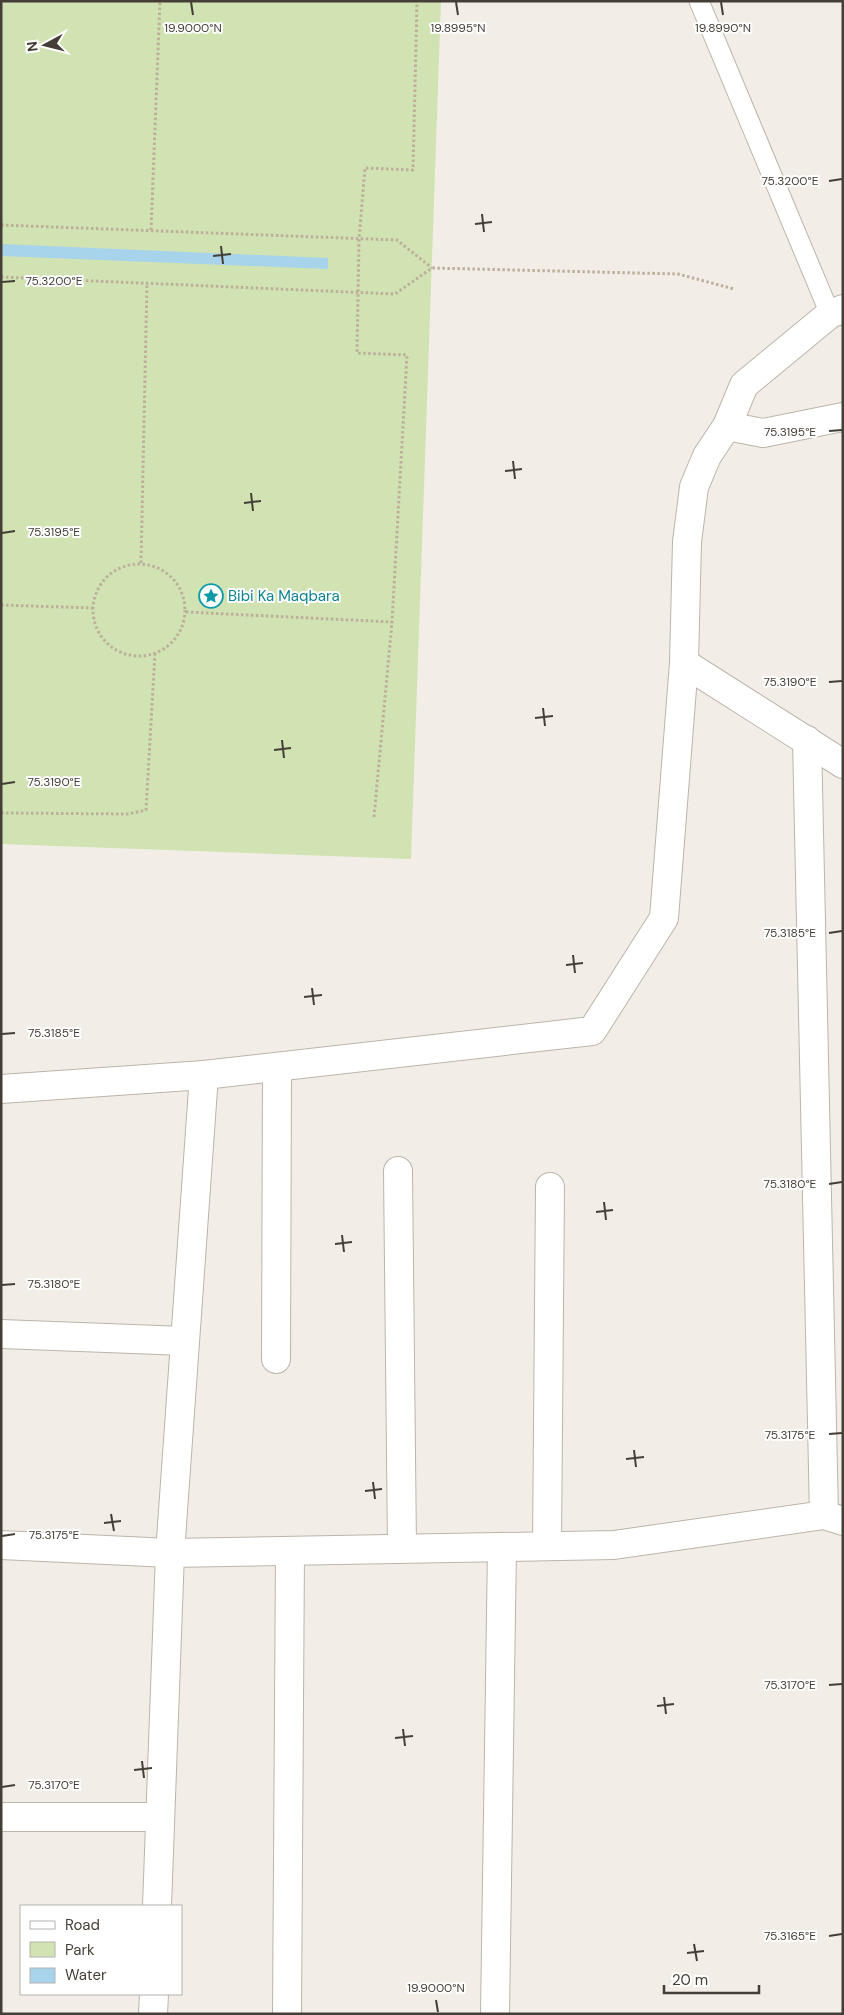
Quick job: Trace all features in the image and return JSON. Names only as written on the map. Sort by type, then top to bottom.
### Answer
[{"type":"street","points":[[1,1089],[204,1075],[592,1031],[664,918],[684,663],[687,542],[694,487],[707,456],[727,426],[744,385],[836,312]]},
{"type":"street","points":[[727,426],[762,434],[843,417]]},
{"type":"street","points":[[684,663],[843,764]]},
{"type":"street","points":[[1,1545],[170,1553],[614,1545],[834,1518],[832,1357],[807,740]]},
{"type":"street","points":[[276,1359],[277,1067]]},
{"type":"street","points":[[157,1905],[170,1553],[204,1075]]},
{"type":"street","points":[[398,1171],[402,1548]]},
{"type":"street","points":[[546,1546],[550,1187]]},
{"type":"street","points":[[1,1334],[185,1341]]},
{"type":"street","points":[[496,2014],[502,1547]]},
{"type":"street","points":[[287,2014],[290,1551]]},
{"type":"street","points":[[1,1817],[160,1817]]},
{"type":"street","points":[[153,2014],[154,1995]]},
{"type":"lane","points":[[699,1],[836,312]]},
{"type":"path","points":[[151,231],[160,1]]},
{"type":"path","points":[[374,817],[392,622],[407,355],[356,353],[359,239],[365,168],[412,170],[417,1]]},
{"type":"path","points":[[1,225],[397,240],[432,268]]},
{"type":"path","points":[[1,277],[395,294],[432,268],[678,274],[734,288]]},
{"type":"path","points":[[141,563],[146,283]]},
{"type":"path","points":[[141,563],[159,568],[173,578],[183,594],[186,612],[182,629],[171,644],[155,654],[138,657],[120,652],[106,642],[96,626],[93,608],[97,590],[108,576],[124,566],[141,563]]},
{"type":"path","points":[[1,605],[93,608]]},
{"type":"path","points":[[186,612],[392,622]]},
{"type":"path","points":[[1,813],[128,814],[146,810],[155,654]]},
{"type":"green space","name":"Bibi Ka Maqbara","points":[[1,1],[441,1],[411,859],[1,844]]},
{"type":"water","points":[[1,244],[328,258],[328,269],[1,256]]},
{"type":"place","name":"Bibi Ka Maqbara","points":[[211,596]]}]
